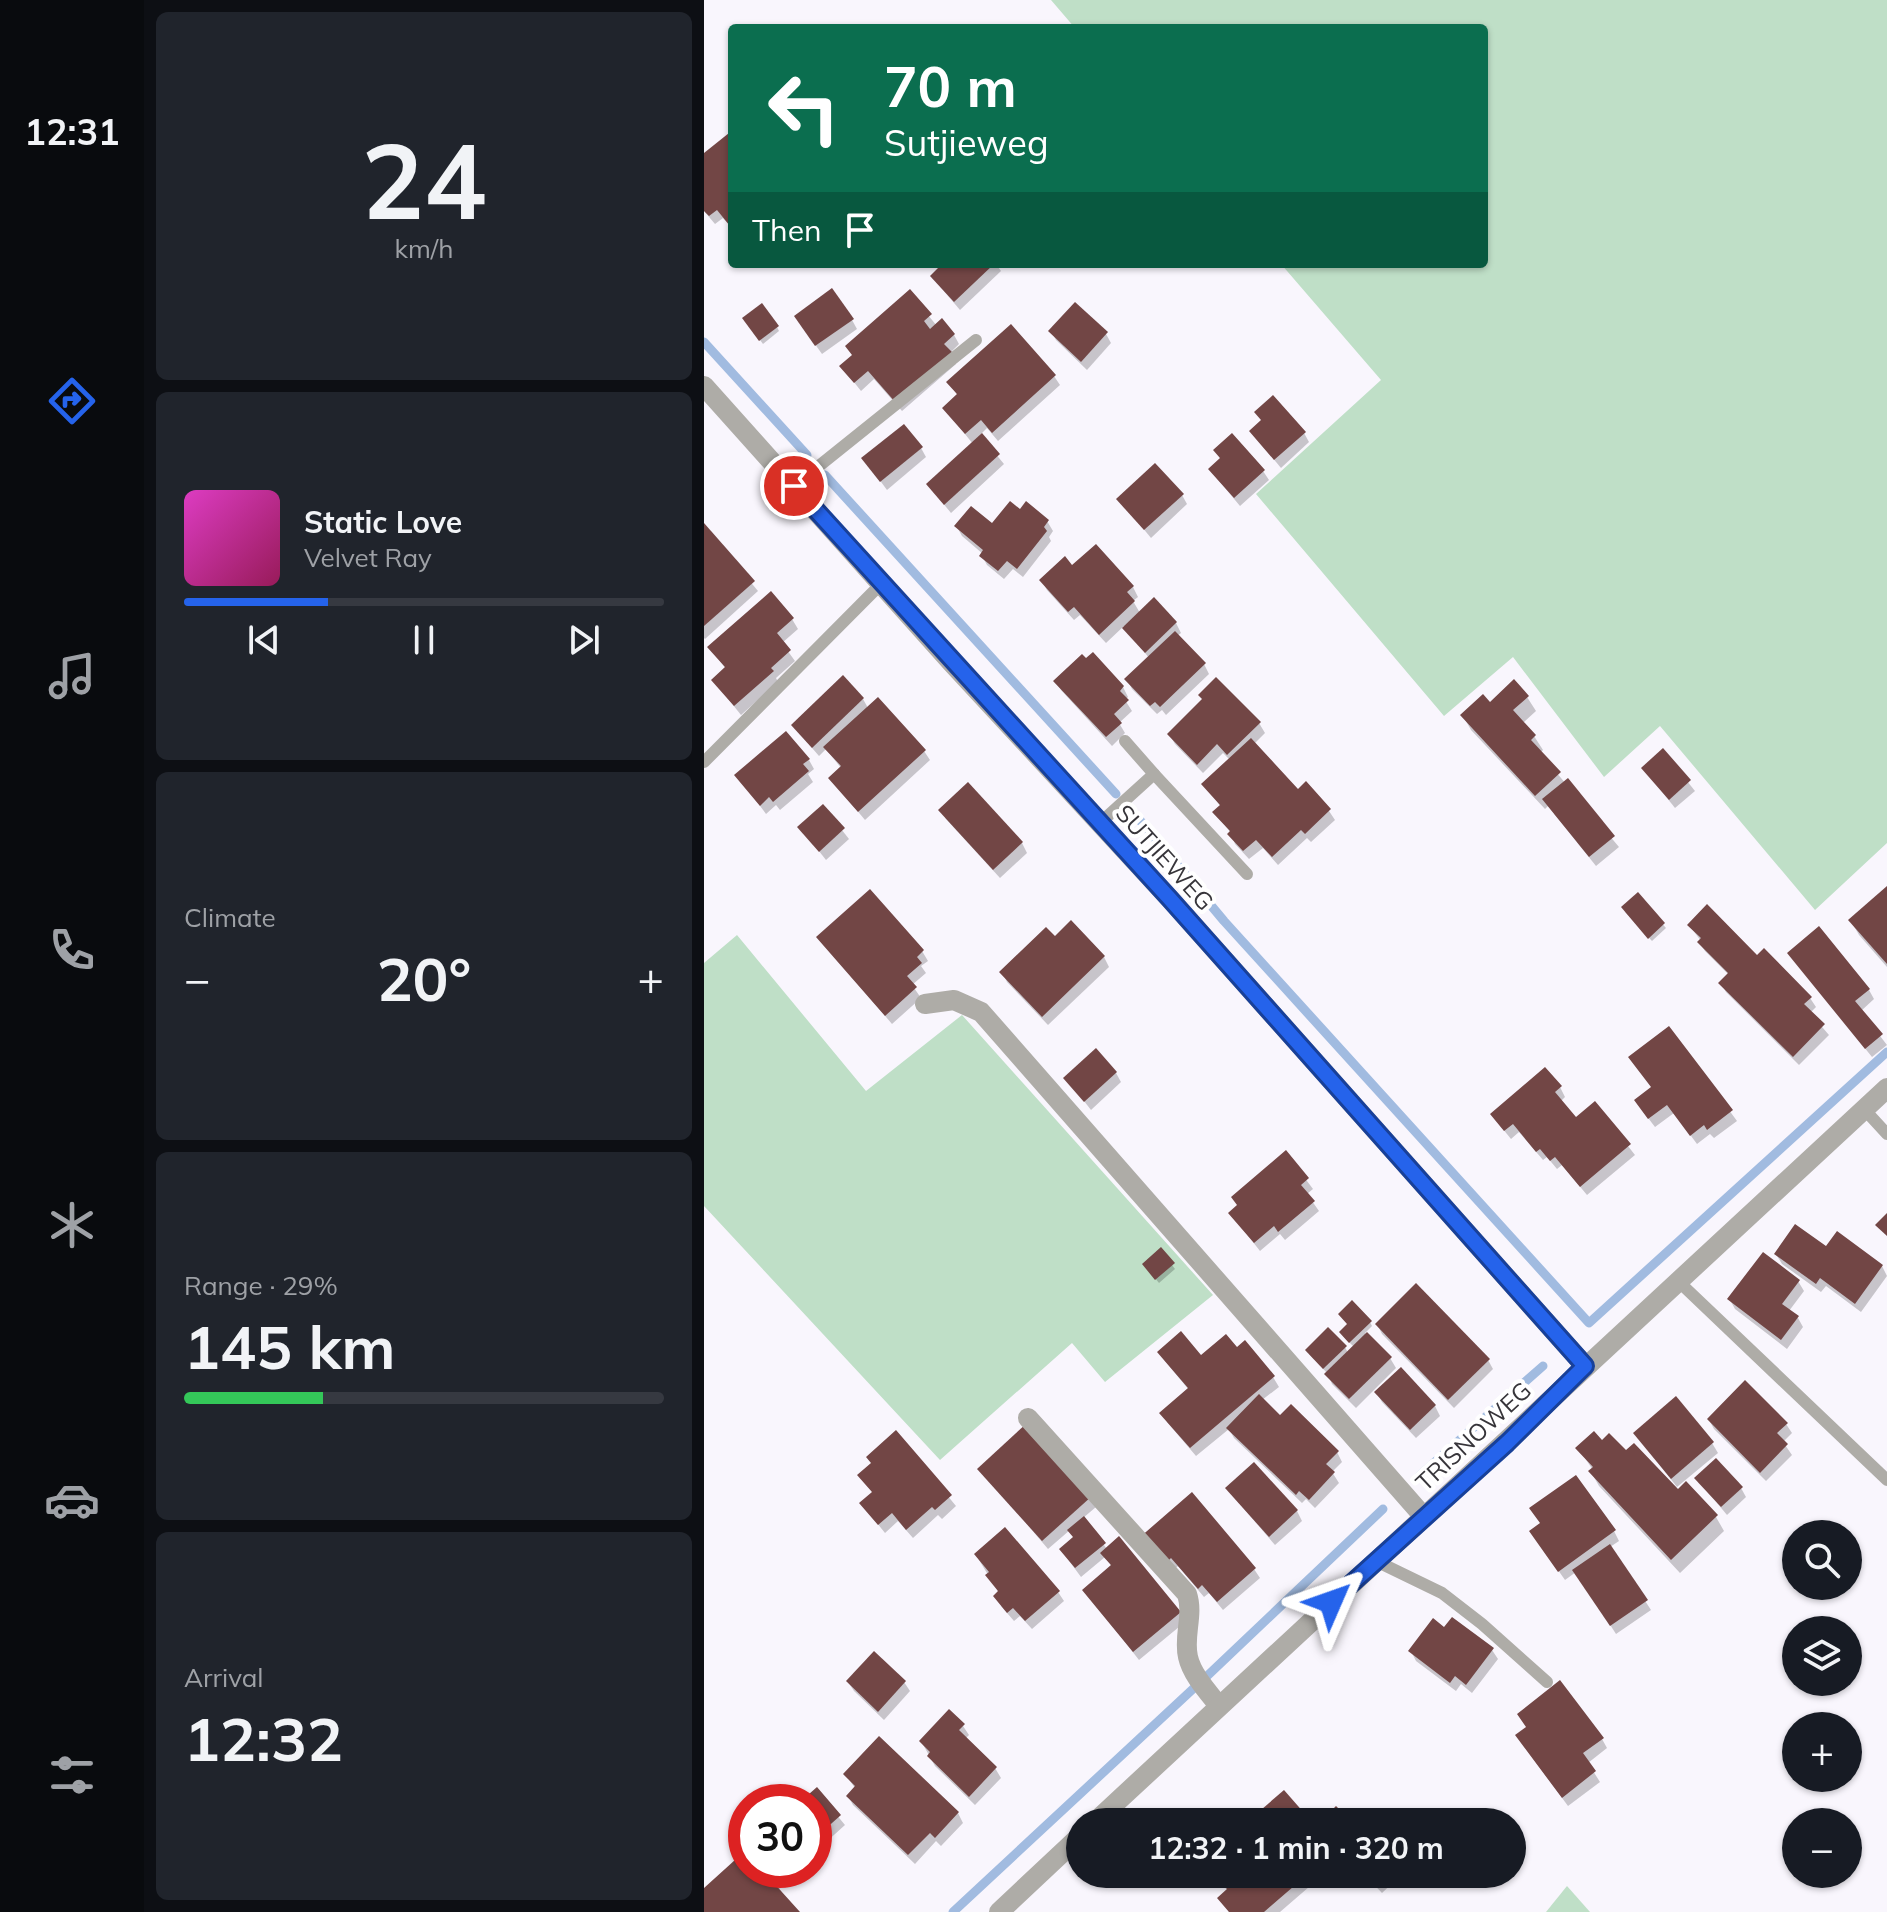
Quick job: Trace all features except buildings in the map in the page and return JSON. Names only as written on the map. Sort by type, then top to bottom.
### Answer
[{"type":"street","name":"SUTJIEWEG","points":[[704,386],[1585,1366]]},
{"type":"street","points":[[925,1004],[954,1000],[981,1012],[1424,1517]]},
{"type":"street","name":"TRISNOWEG","points":[[1110,1808],[1887,1088]]},
{"type":"street","points":[[1028,1418],[1187,1594],[1190,1605],[1187,1656],[1194,1672],[1219,1706]]},
{"type":"street","points":[[999,1912],[1066,1849]]},
{"type":"lane","points":[[794,486],[976,340]]},
{"type":"lane","points":[[704,762],[881,584]]},
{"type":"lane","points":[[1125,741],[1247,874]]},
{"type":"lane","points":[[1100,823],[1154,774]]},
{"type":"lane","points":[[1864,1109],[1887,1134]]},
{"type":"lane","points":[[1677,1280],[1887,1480]]},
{"type":"lane","points":[[1376,1561],[1442,1593],[1547,1682]]},
{"type":"green space","points":[[1051,0],[1887,0],[1887,843],[1815,910],[1660,726],[1604,777],[1513,657],[1444,716],[1256,494],[1381,380],[1284,268],[1488,268],[1488,24],[1072,24]]},
{"type":"green space","points":[[737,935],[866,1091],[962,1015],[1213,1295],[1105,1382],[1072,1343],[940,1460],[704,1206],[704,963]]},
{"type":"green space","points":[[1567,1886],[1590,1912],[1546,1912]]},
{"type":"waterway","points":[[704,342],[807,455]]},
{"type":"waterway","points":[[825,475],[1116,794]]},
{"type":"waterway","points":[[1133,812],[1224,921],[1589,1323],[1887,1052]]},
{"type":"waterway","points":[[1419,1476],[1543,1366]]},
{"type":"waterway","points":[[1205,1678],[1383,1509]]},
{"type":"waterway","points":[[953,1912],[1194,1688]]},
{"type":"route","points":[[794,486],[1170,899],[1585,1366],[1507,1443],[1331,1602]]}]
